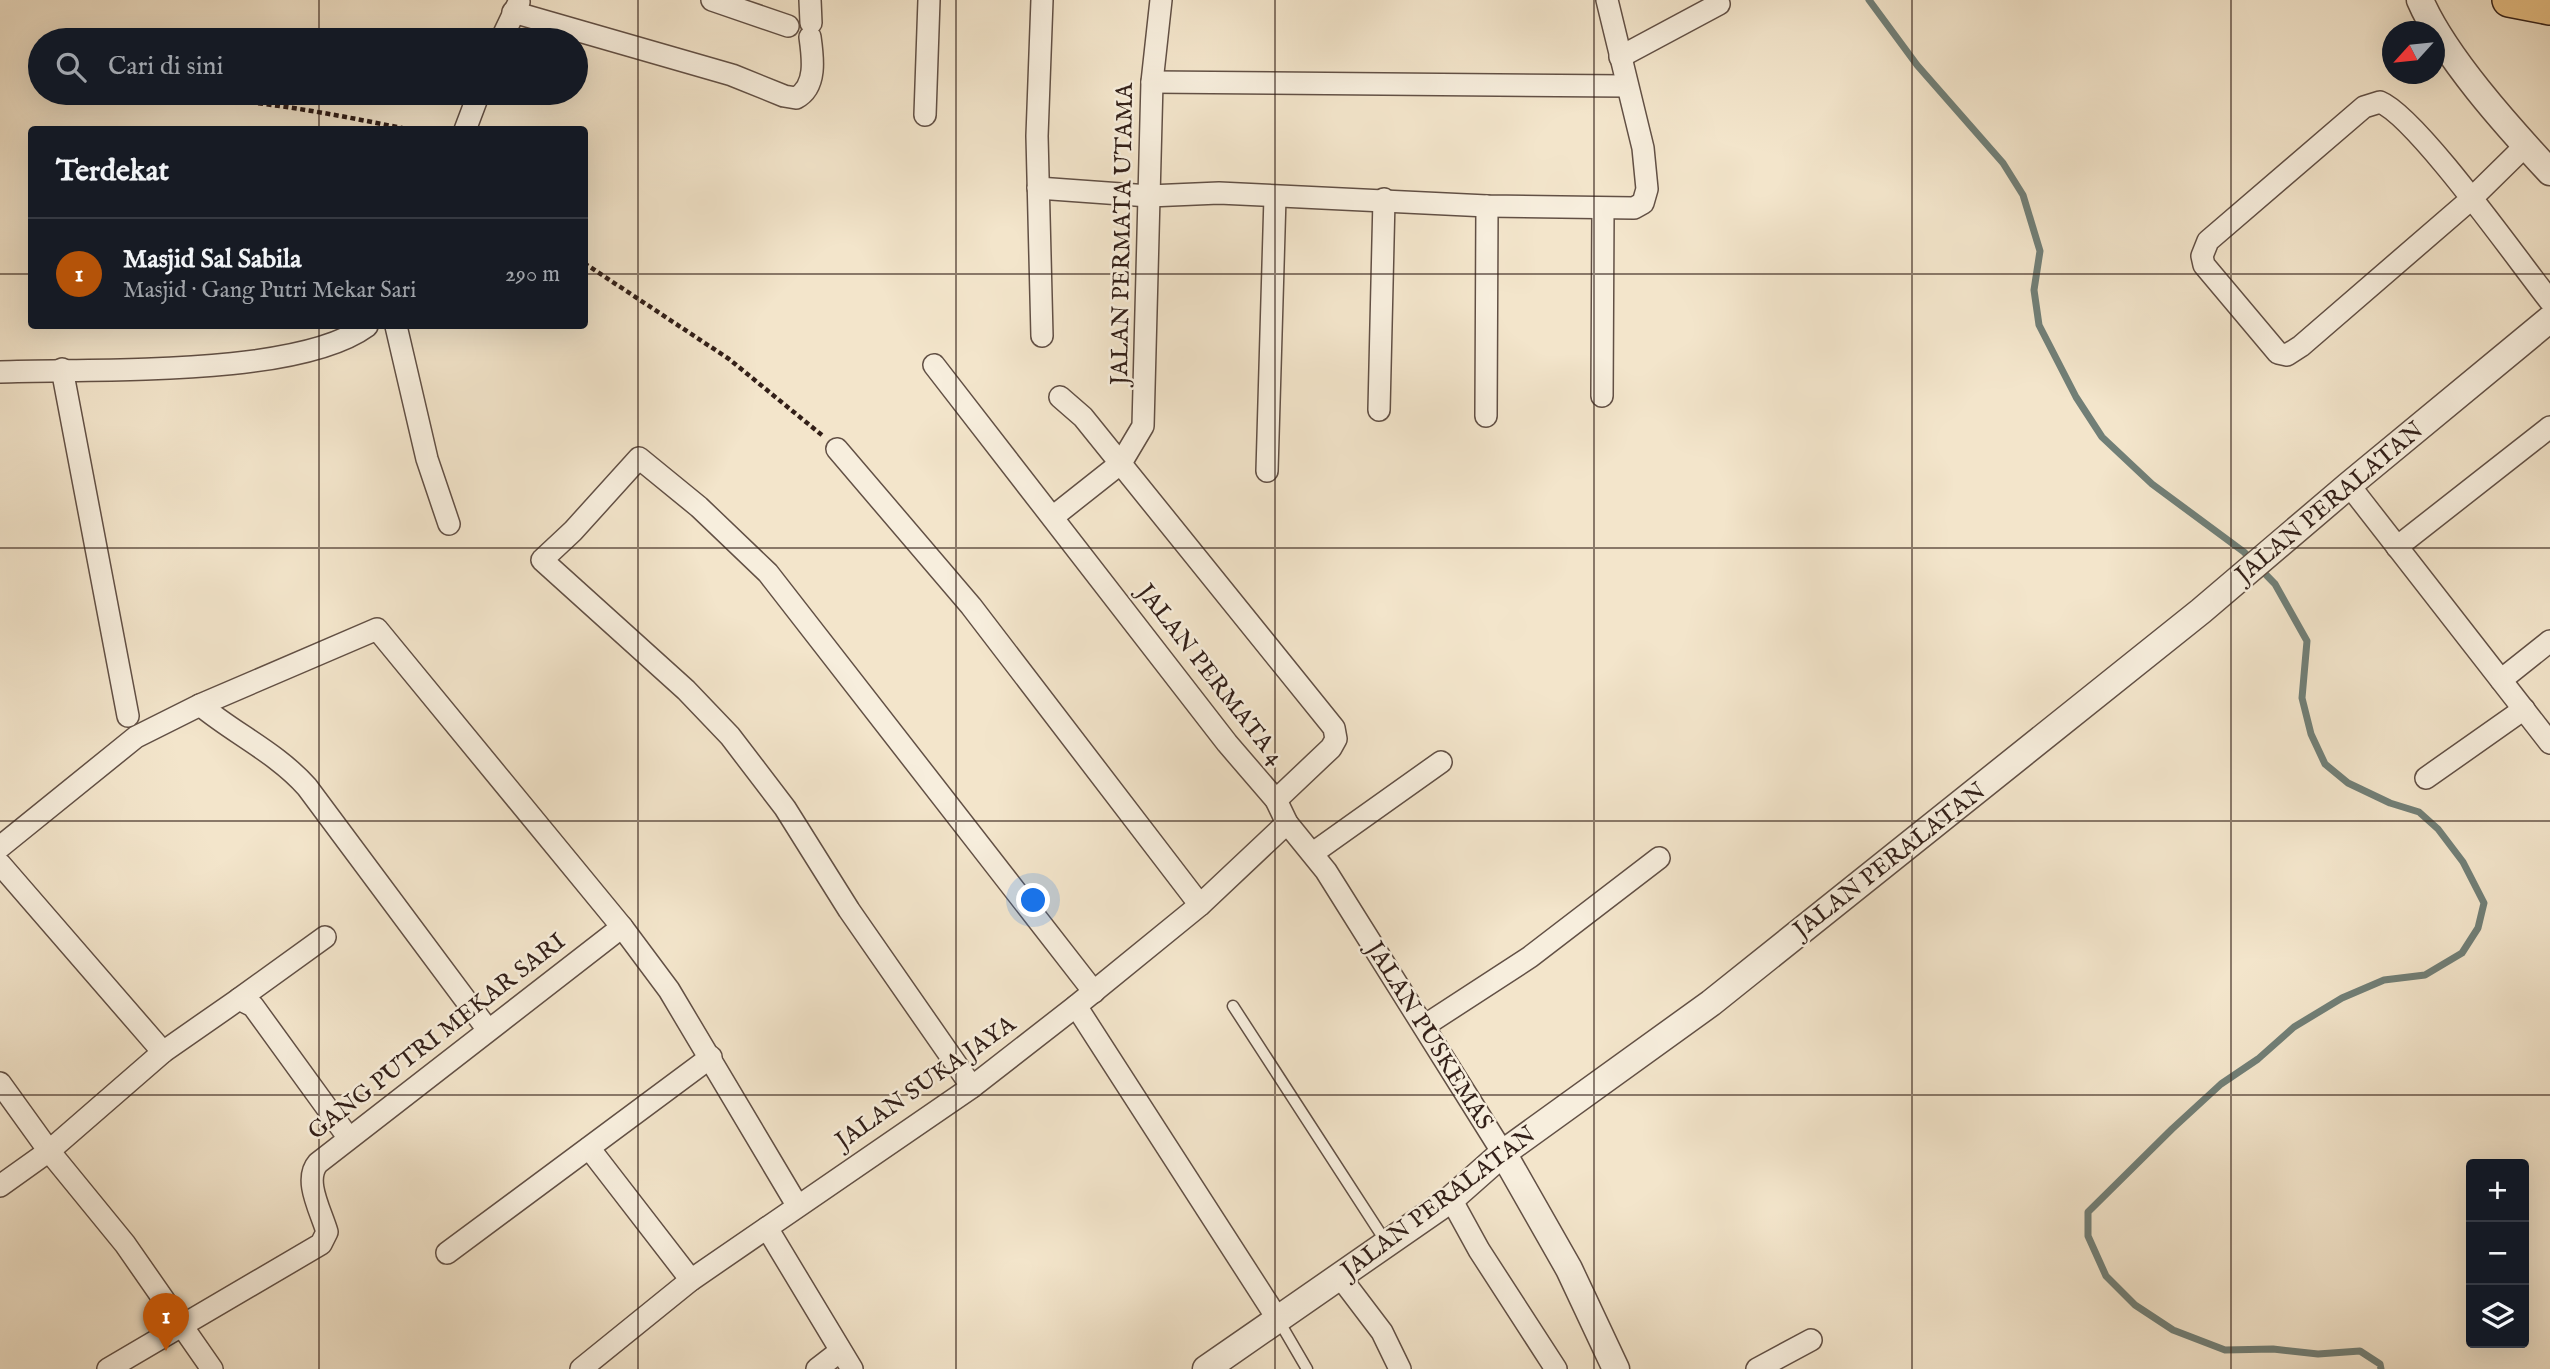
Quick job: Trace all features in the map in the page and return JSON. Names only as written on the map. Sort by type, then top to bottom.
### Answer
[{"type":"main road","points":[[2509,0],[2550,8]]},
{"type":"street","points":[[712,0],[788,26]]},
{"type":"street","points":[[588,29],[796,98],[809,85],[813,58],[810,0]]},
{"type":"street","points":[[925,115],[929,0]]},
{"type":"street","points":[[1042,0],[1038,188],[1042,336]]},
{"type":"street","name":"JALAN PERMATA UTAMA","points":[[1121,463],[1143,426],[1152,82],[1161,0]]},
{"type":"street","points":[[1038,188],[1149,196],[1219,193],[1487,205],[1634,208],[1643,202],[1647,189],[1643,148],[1606,0]]},
{"type":"street","points":[[2420,0],[2439,35],[2525,146],[2550,172]]},
{"type":"street","points":[[1620,57],[1719,4]]},
{"type":"street","points":[[506,28],[516,6],[585,28]]},
{"type":"street","points":[[1152,82],[1627,86]]},
{"type":"street","points":[[2525,146],[2470,200],[2301,346],[2287,355],[2278,353],[2204,265],[2202,256],[2208,241],[2364,107],[2374,103],[2388,106],[2407,121],[2470,200],[2550,301]]},
{"type":"street","points":[[1267,471],[1275,197]]},
{"type":"street","points":[[1379,410],[1384,199]]},
{"type":"street","points":[[1486,416],[1487,205]]},
{"type":"street","points":[[1602,396],[1603,209]]},
{"type":"street","name":"JALAN PERALATAN","points":[[1206,1369],[1279,1321],[1451,1199],[1503,1153],[1711,1003],[2202,611],[2550,319]]},
{"type":"street","points":[[0,372],[159,368],[282,357],[331,344],[361,329]]},
{"type":"street","points":[[397,329],[427,459],[449,524]]},
{"type":"street","name":"JALAN PERMATA 4","points":[[934,365],[1054,516],[1227,743],[1276,800],[1331,748],[1336,739],[1334,727],[1083,417],[1060,397]]},
{"type":"street","points":[[62,369],[128,716]]},
{"type":"street","points":[[2397,547],[2550,426]]},
{"type":"street","points":[[837,449],[971,606],[1200,905]]},
{"type":"street","points":[[972,1087],[849,910],[785,807],[730,736],[686,690],[542,560],[573,531],[639,458],[699,507],[768,573],[1094,992]]},
{"type":"street","points":[[1054,516],[1121,463]]},
{"type":"street","points":[[2349,485],[2550,743]]},
{"type":"street","points":[[0,847],[136,737],[200,705],[377,629],[622,927],[669,990],[711,1056],[797,1205]]},
{"type":"street","points":[[2501,680],[2550,641]]},
{"type":"street","points":[[200,705],[232,732],[279,759],[307,787],[488,1030]]},
{"type":"street","points":[[2426,778],[2524,709]]},
{"type":"street","points":[[1312,853],[1441,762]]},
{"type":"street","name":"JALAN PUSKEMAS","points":[[1276,800],[1287,823],[1312,853],[1503,1153],[1569,1269],[1616,1369]]},
{"type":"street","name":"JALAN SUKA JAYA","points":[[581,1369],[691,1280],[972,1087],[1200,905],[1287,823]]},
{"type":"street","points":[[1424,1026],[1531,957],[1659,858]]},
{"type":"street","points":[[0,864],[163,1052]]},
{"type":"street","name":"GANG PUTRI MEKAR SARI","points":[[107,1369],[321,1244],[327,1231],[310,1181],[311,1170],[348,1138],[622,927]]},
{"type":"street","points":[[0,1186],[49,1151],[163,1052],[325,937]]},
{"type":"street","points":[[239,999],[253,1006],[348,1138]]},
{"type":"street","points":[[1076,1006],[1279,1321]]},
{"type":"street","points":[[447,1253],[711,1056]]},
{"type":"street","points":[[0,1083],[49,1151],[125,1244],[212,1369]]},
{"type":"street","points":[[589,1147],[691,1280]]},
{"type":"street","points":[[1451,1199],[1479,1250],[1556,1369]]},
{"type":"street","points":[[767,1228],[845,1361],[817,1369]]},
{"type":"street","points":[[1340,1278],[1382,1332],[1400,1369]]},
{"type":"street","points":[[1757,1369],[1811,1340]]},
{"type":"lane","points":[[1233,1006],[1387,1244]]},
{"type":"lane","points":[[1279,1321],[1307,1369]]},
{"type":"path","points":[[271,105],[391,126]]},
{"type":"path","points":[[588,265],[729,359],[789,405],[837,449]]},
{"type":"waterway","points":[[1869,0],[1917,65],[2003,163],[2023,195],[2040,251],[2034,290],[2039,325],[2076,397],[2102,437],[2152,484],[2244,552],[2275,584],[2307,641],[2302,698],[2311,734],[2325,764],[2348,783],[2390,803],[2419,812],[2438,829],[2463,862],[2484,903],[2478,928],[2462,953],[2425,975],[2384,980],[2342,998],[2294,1027],[2258,1059],[2221,1084],[2088,1212],[2088,1236],[2106,1276],[2135,1305],[2173,1330],[2225,1350],[2273,1349],[2318,1354],[2360,1351],[2380,1364],[2381,1369]]},
{"type":"place","name":"Masjid Sal Sabila","points":[[166,1351]]}]
